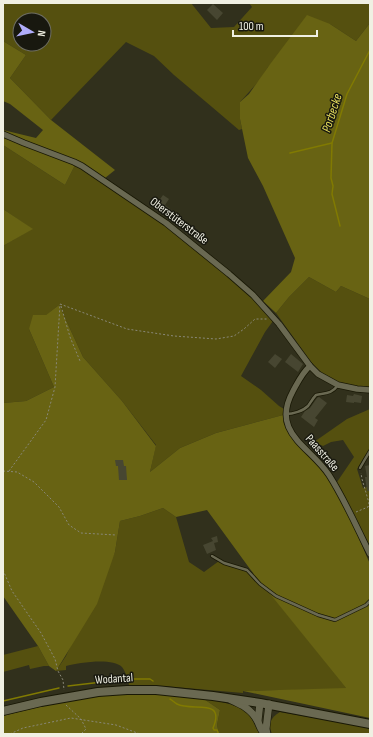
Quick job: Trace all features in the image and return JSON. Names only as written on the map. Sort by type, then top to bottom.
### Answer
[{"type":"main road","name":"Wodantal","points":[[3,711],[65,697],[98,692],[164,690],[269,704],[370,724]]},
{"type":"street","name":"Oberstüterstraße","points":[[3,134],[24,144],[74,162],[125,194],[166,223],[254,295],[275,319],[310,366],[318,374],[338,385],[370,390]]},
{"type":"street","points":[[286,414],[288,400],[301,376],[310,366]]},
{"type":"street","name":"Paasstraße","points":[[286,414],[286,420],[289,428],[299,444],[325,469],[370,554]]},
{"type":"street","name":"Wodantal","points":[[228,698],[251,711],[258,721],[260,728],[266,734]]},
{"type":"street","points":[[258,721],[260,703]]},
{"type":"street","name":"Wodantal","points":[[266,734],[269,704]]},
{"type":"lane","points":[[286,414],[293,414],[302,410],[307,407],[316,395],[333,391],[338,385]]},
{"type":"lane","points":[[360,468],[370,451]]},
{"type":"lane","points":[[212,556],[224,563],[247,570],[260,584],[276,596],[318,615],[335,620],[366,605],[370,601]]},
{"type":"path","points":[[60,304],[127,329],[174,336],[216,339],[234,336],[255,319],[275,319]]},
{"type":"path","points":[[60,304],[70,337],[80,361]]},
{"type":"path","points":[[9,471],[46,420],[55,387],[60,304]]},
{"type":"path","points":[[350,515],[368,507],[369,503],[360,468]]},
{"type":"path","points":[[3,471],[17,472],[34,482],[59,507],[69,525],[82,533],[116,535]]},
{"type":"path","points":[[3,570],[12,591],[41,633],[55,660],[58,671],[63,680],[65,704],[81,719],[86,729],[81,734]]},
{"type":"path","points":[[10,734],[23,728],[71,718],[116,725],[140,734]]},
{"type":"shaded area","points":[[3,3],[191,3],[211,28],[234,27],[252,7],[249,3],[370,3],[370,23],[356,41],[330,24],[268,67],[259,81],[240,102],[240,119],[242,129],[239,130],[154,56],[126,42],[51,120],[10,78],[26,55],[21,52],[52,52],[52,12],[12,12],[12,46],[3,41]]},
{"type":"shaded area","points":[[307,15],[330,24],[356,41],[370,23],[370,299],[341,286],[336,292],[309,277],[289,297],[276,313],[263,301],[291,272],[295,258],[263,186],[248,158],[240,119],[240,102],[249,94]]},
{"type":"shaded area","points":[[3,41],[12,46],[12,52],[21,52],[26,55],[10,78],[51,120],[115,170],[105,178],[77,161],[65,185],[3,145],[3,130],[36,138],[43,130],[10,104],[3,101]]},
{"type":"shaded area","points":[[3,145],[65,185],[75,165],[165,225],[252,296],[273,321],[265,332],[241,376],[284,409],[283,415],[216,433],[180,448],[150,472],[156,445],[122,401],[83,357],[59,305],[29,329],[54,387],[26,401],[3,403],[3,246],[32,229],[3,209]]},
{"type":"shaded area","points":[[3,209],[33,229],[3,246]]},
{"type":"shaded area","points":[[309,277],[336,292],[341,286],[370,299],[370,388],[358,387],[338,382],[323,374],[312,363],[276,313],[289,297]]},
{"type":"shaded area","points":[[59,305],[83,357],[122,401],[156,446],[150,472],[180,448],[216,433],[283,415],[289,434],[320,464],[347,511],[370,564],[370,718],[243,691],[346,688],[250,569],[207,510],[176,517],[163,508],[120,521],[115,552],[97,604],[56,671],[49,666],[38,646],[3,596],[3,403],[26,401],[54,387],[29,329],[33,315],[46,315]]},
{"type":"shaded area","points":[[370,409],[370,448],[357,469],[363,488],[370,486],[370,546],[337,482],[354,457],[343,440],[331,442],[323,446],[314,442],[347,419]]},
{"type":"shaded area","points":[[163,508],[176,517],[189,562],[204,572],[219,561],[255,574],[347,689],[243,691],[243,693],[163,686],[131,686],[129,685],[122,667],[111,662],[103,661],[86,662],[66,666],[66,670],[56,671],[66,656],[115,552],[120,521]]},
{"type":"shaded area","points":[[38,646],[49,666],[30,669],[29,665],[3,672],[3,655]]},
{"type":"shaded area","points":[[129,694],[168,694],[201,697],[220,710],[217,725],[219,734],[3,734],[3,716],[72,701]]},
{"type":"shaded area","points":[[201,697],[226,703],[245,711],[249,714],[260,734],[219,734],[217,725],[220,710]]},
{"type":"shaded area","points":[[280,712],[370,728],[370,734],[272,734],[270,724],[272,719]]},
{"type":"building","points":[[213,4],[223,13],[217,20],[207,10]]},
{"type":"building","points":[[163,195],[169,199],[165,205],[181,217],[176,224],[167,216],[169,214],[156,205]]},
{"type":"building","points":[[275,354],[282,359],[275,368],[268,362]]},
{"type":"building","points":[[291,354],[303,364],[298,372],[285,362]]},
{"type":"building","points":[[354,394],[362,396],[361,403],[346,402],[347,395],[353,396]]},
{"type":"building","points":[[319,397],[327,403],[315,418],[318,420],[314,427],[301,417]]},
{"type":"building","points":[[115,460],[123,460],[124,466],[126,466],[127,480],[119,480],[118,466],[116,466]]},
{"type":"building","points":[[370,465],[370,491],[367,491],[365,466]]},
{"type":"building","points":[[217,536],[218,542],[214,543],[216,550],[207,554],[203,545],[213,541],[211,538]]},
{"type":"waterway","name":"Porbecke","points":[[290,153],[332,143],[347,94],[370,50]]},
{"type":"waterway","points":[[332,143],[332,194],[340,226]]},
{"type":"waterway","points":[[132,679],[150,679],[153,681]]},
{"type":"waterway","points":[[68,686],[119,680]]},
{"type":"waterway","points":[[3,701],[59,688]]},
{"type":"waterway","points":[[170,699],[183,706],[206,707],[211,709],[215,712],[216,718],[213,728],[214,730],[217,730],[218,734]]}]
